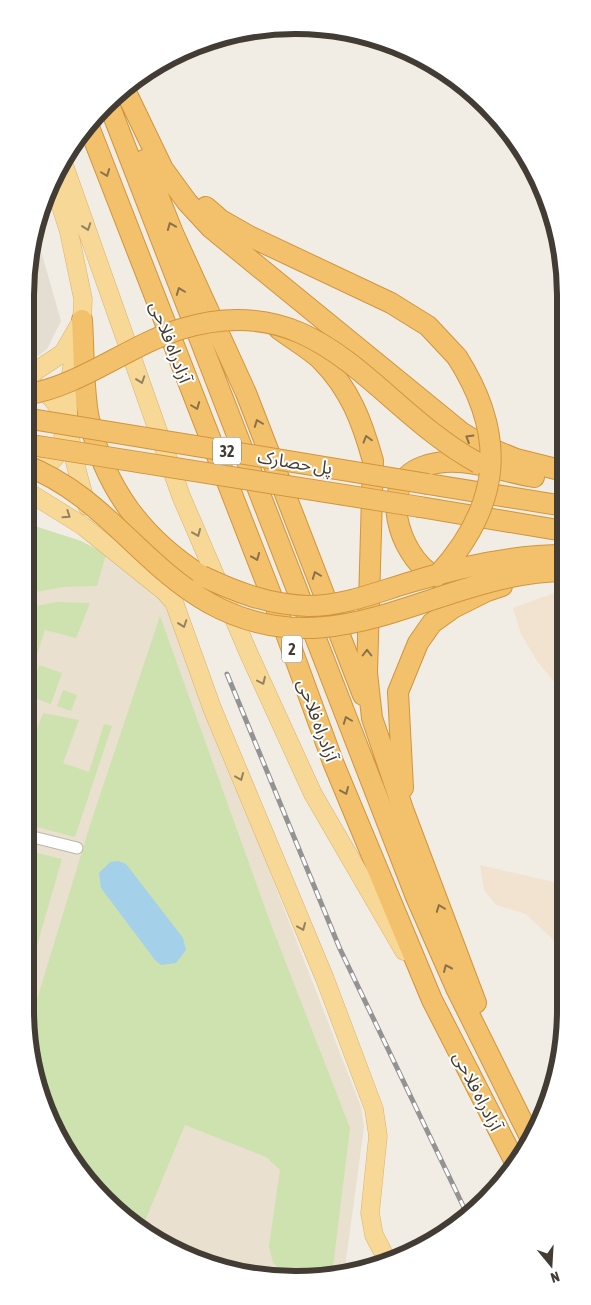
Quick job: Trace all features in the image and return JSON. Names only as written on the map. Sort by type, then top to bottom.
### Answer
[{"type":"highway","points":[[127,95],[163,169],[187,202],[211,228],[460,432],[482,445],[516,459],[557,469]]},
{"type":"highway","points":[[119,102],[174,233],[246,392],[372,718],[404,812],[520,1117]]},
{"type":"highway","name":"آزادراه فلاحی","points":[[111,109],[416,897],[464,1005],[527,1131]]},
{"type":"highway","name":"آزادراه فلاحی","points":[[91,132],[284,628],[333,762],[432,1000],[512,1156]]},
{"type":"highway","points":[[163,169],[221,220],[249,236],[391,302],[428,326],[458,357],[473,381],[487,420],[492,452],[489,481],[472,528],[450,562],[427,586],[393,612]]},
{"type":"highway","points":[[82,320],[89,417],[102,461],[111,481],[130,512],[145,528],[176,558],[202,576],[259,599],[309,606],[363,598],[409,582],[501,559],[534,555],[557,555]]},
{"type":"highway","points":[[34,392],[78,378],[150,340],[182,329],[216,321],[267,321],[332,348],[422,426],[451,447],[478,463]]},
{"type":"highway","points":[[267,321],[319,358],[341,384],[358,412],[373,461],[367,614],[367,673],[372,718]]},
{"type":"highway","name":"پل حصارک","points":[[34,419],[557,505]]},
{"type":"highway","name":"پل حصارک","points":[[34,445],[557,530]]},
{"type":"highway","points":[[487,591],[457,586],[431,574],[415,560],[406,543],[396,508],[401,485],[408,474],[423,466],[438,463],[478,463],[520,474],[557,481]]},
{"type":"highway","points":[[34,468],[46,473],[86,499],[180,583],[209,602],[229,612],[258,622],[299,629],[338,627],[504,577],[557,572]]},
{"type":"highway","points":[[404,812],[398,692],[418,643],[432,623],[453,608],[487,591],[520,582],[549,578],[557,579]]},
{"type":"main road","points":[[66,170],[181,496],[245,645],[313,794],[432,1000]]},
{"type":"main road","points":[[56,191],[69,232],[83,298],[82,320],[68,396],[70,439],[86,505],[103,542]]},
{"type":"main road","points":[[34,374],[63,353],[82,320]]},
{"type":"main road","points":[[34,386],[54,400],[62,417],[64,440],[49,463],[34,468]]},
{"type":"main road","points":[[34,495],[54,507],[103,542],[164,591],[174,602],[212,708],[325,979],[374,1110],[378,1136],[370,1213],[374,1235],[385,1255]]},
{"type":"street","points":[[34,837],[77,848]]},
{"type":"shaded area","points":[[39,244],[61,321],[47,349],[34,359],[34,278]]},
{"type":"shaded area","points":[[34,526],[81,541],[106,554],[164,600],[361,1107],[364,1127],[345,1266],[313,1271],[278,1271],[244,1266],[195,1251],[165,1236],[136,1217],[110,1195],[88,1169],[69,1140],[48,1094],[39,1061],[34,1027]]},
{"type":"shaded area","points":[[557,592],[557,685],[537,661],[521,634],[513,608]]},
{"type":"shaded area","points":[[480,865],[557,883],[557,943],[526,914],[496,905],[484,890]]},
{"type":"green space","points":[[34,526],[81,541],[106,554],[97,586],[63,587],[34,592]]},
{"type":"green space","points":[[57,602],[90,603],[76,638],[45,630],[34,664],[34,606]]},
{"type":"green space","points":[[160,616],[272,927],[350,1128],[333,1269],[313,1271],[282,1271],[273,1263],[269,1246],[280,1170],[266,1157],[185,1125],[144,1223],[110,1195],[88,1169],[69,1140],[54,1110],[43,1077],[36,1044],[34,1009],[91,822]]},
{"type":"green space","points":[[39,665],[62,673],[51,704],[34,698],[34,682]]},
{"type":"green space","points":[[63,690],[77,695],[71,711],[57,706]]},
{"type":"green space","points":[[43,713],[79,720],[63,763],[89,772],[104,724],[112,726],[75,837],[34,826],[34,737]]},
{"type":"green space","points":[[34,852],[62,859],[34,956]]},
{"type":"water","points":[[118,861],[126,864],[183,938],[186,950],[176,963],[161,965],[155,960],[101,888],[99,873],[110,862]]},
{"type":"railway","points":[[227,674],[340,949],[465,1209]]}]
